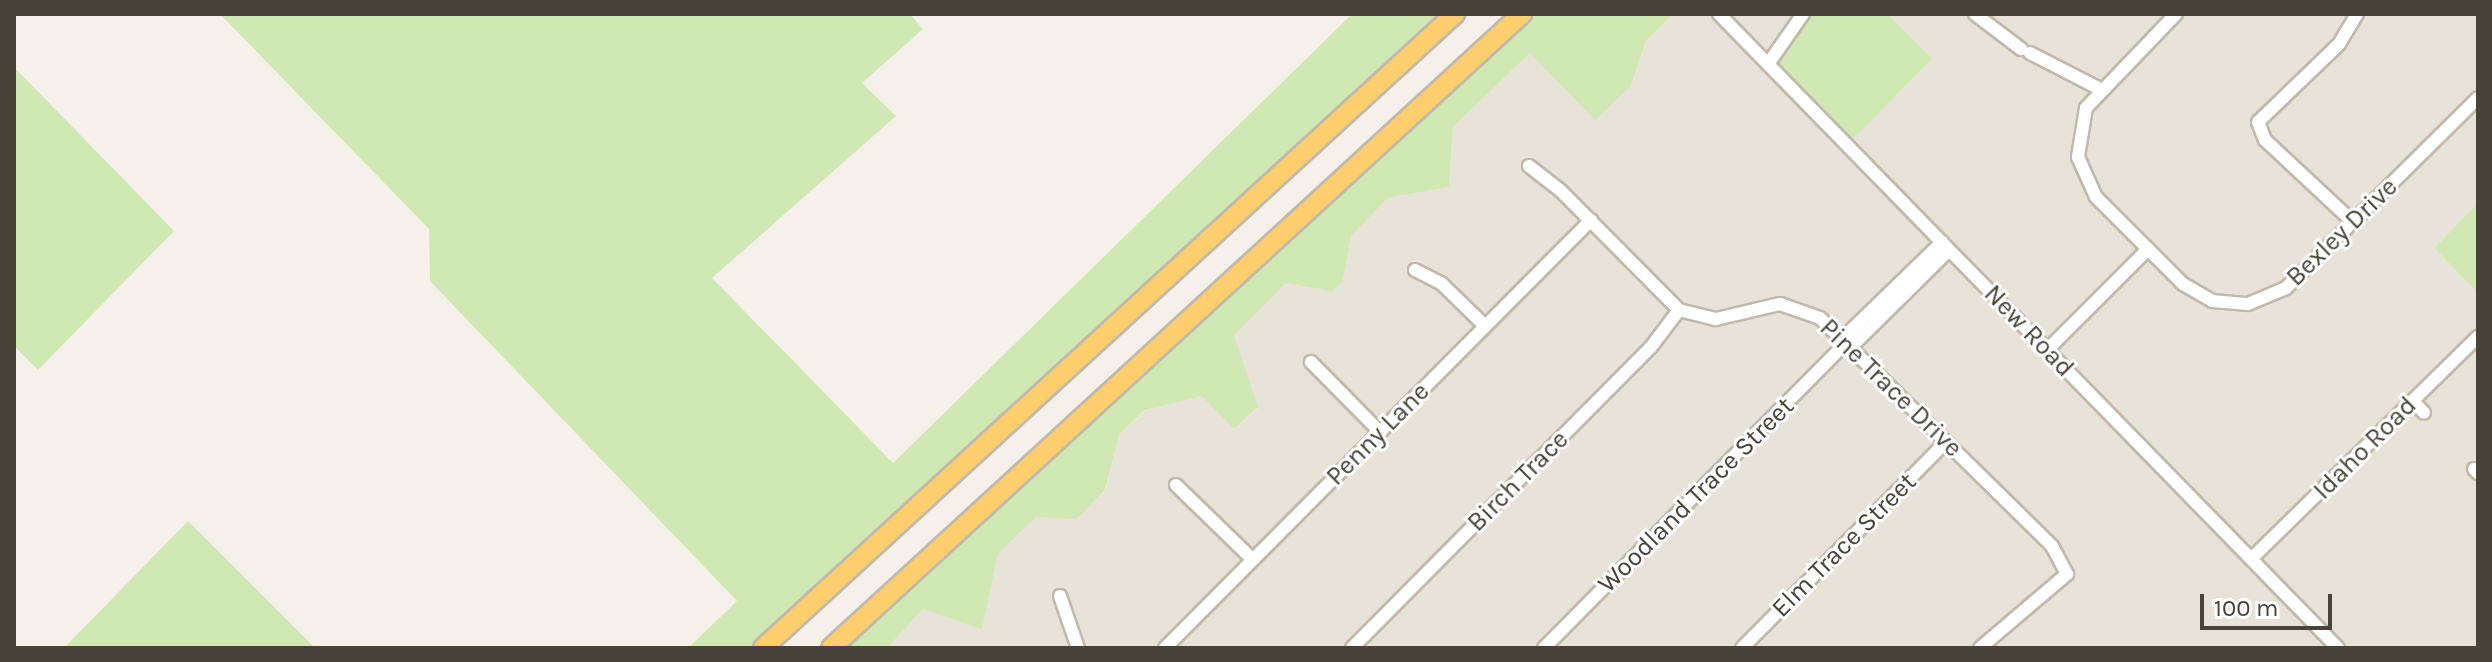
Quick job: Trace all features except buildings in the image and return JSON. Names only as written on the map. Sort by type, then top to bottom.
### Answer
[{"type":"highway","points":[[763,648],[1455,14]]},
{"type":"highway","points":[[831,648],[1522,14]]},
{"type":"street","name":"New Road","points":[[1719,14],[2338,648]]},
{"type":"street","points":[[1768,64],[1803,14]]},
{"type":"street","points":[[1975,14],[2025,51],[2100,89]]},
{"type":"street","name":"Bexley Drive","points":[[2176,14],[2100,89],[2080,125],[2080,168],[2096,197],[2199,296],[2248,304],[2286,288],[2478,98]]},
{"type":"street","points":[[2353,222],[2258,129],[2265,111],[2339,44],[2357,14]]},
{"type":"street","points":[[1529,166],[1591,220],[1679,310]]},
{"type":"street","name":"Penny Lane","points":[[1165,648],[1591,220]]},
{"type":"street","name":"Woodland Trace Street","points":[[1544,648],[1946,246]]},
{"type":"street","points":[[2047,350],[2148,249]]},
{"type":"street","points":[[1415,270],[1442,284],[1485,326]]},
{"type":"street","name":"Pine Trace Drive","points":[[1679,310],[1716,319],[1766,305],[1792,306],[1820,318],[2068,568],[2017,621],[1980,648]]},
{"type":"street","name":"Birch Trace","points":[[1352,648],[1651,347],[1679,310]]},
{"type":"street","name":"Idaho Road","points":[[2251,559],[2478,337]]},
{"type":"street","points":[[1311,362],[1379,431]]},
{"type":"street","points":[[2413,401],[2424,413]]},
{"type":"street","name":"Elm Trace Street","points":[[1742,648],[1946,442]]},
{"type":"street","points":[[1176,485],[1253,560]]},
{"type":"street","points":[[1060,596],[1078,648]]},
{"type":"shaded area","points":[[1673,14],[1803,14],[1932,59],[1888,14],[2478,14],[2478,203],[2434,248],[2478,293],[2478,648],[887,648],[923,609],[982,628],[998,554],[1036,517],[1077,518],[1105,491],[1119,435],[1146,410],[1202,395],[1234,429],[1258,408],[1234,335],[1286,283],[1343,281],[1351,236],[1388,198],[1449,187],[1453,127],[1530,53],[1631,86],[1646,41]]},
{"type":"green space","points":[[220,14],[910,14],[923,29],[862,83],[896,116],[712,278],[893,463],[1352,14],[1455,14],[763,648],[688,648],[737,601],[430,281],[429,229]]},
{"type":"green space","points":[[1522,14],[1673,14],[1646,41],[1631,86],[1595,120],[1530,53],[1453,127],[1449,187],[1388,198],[1351,236],[1343,281],[1333,291],[1286,283],[1234,335],[1258,407],[1234,429],[1202,396],[1145,410],[1119,435],[1105,490],[1077,519],[1036,517],[998,554],[982,629],[923,609],[887,648],[831,648]]},
{"type":"green space","points":[[1803,14],[1888,14],[1932,59],[1847,145],[1768,64]]},
{"type":"green space","points":[[14,67],[174,231],[38,370],[14,346]]},
{"type":"green space","points":[[2478,203],[2478,293],[2434,248]]},
{"type":"green space","points":[[188,521],[315,648],[64,648]]}]
